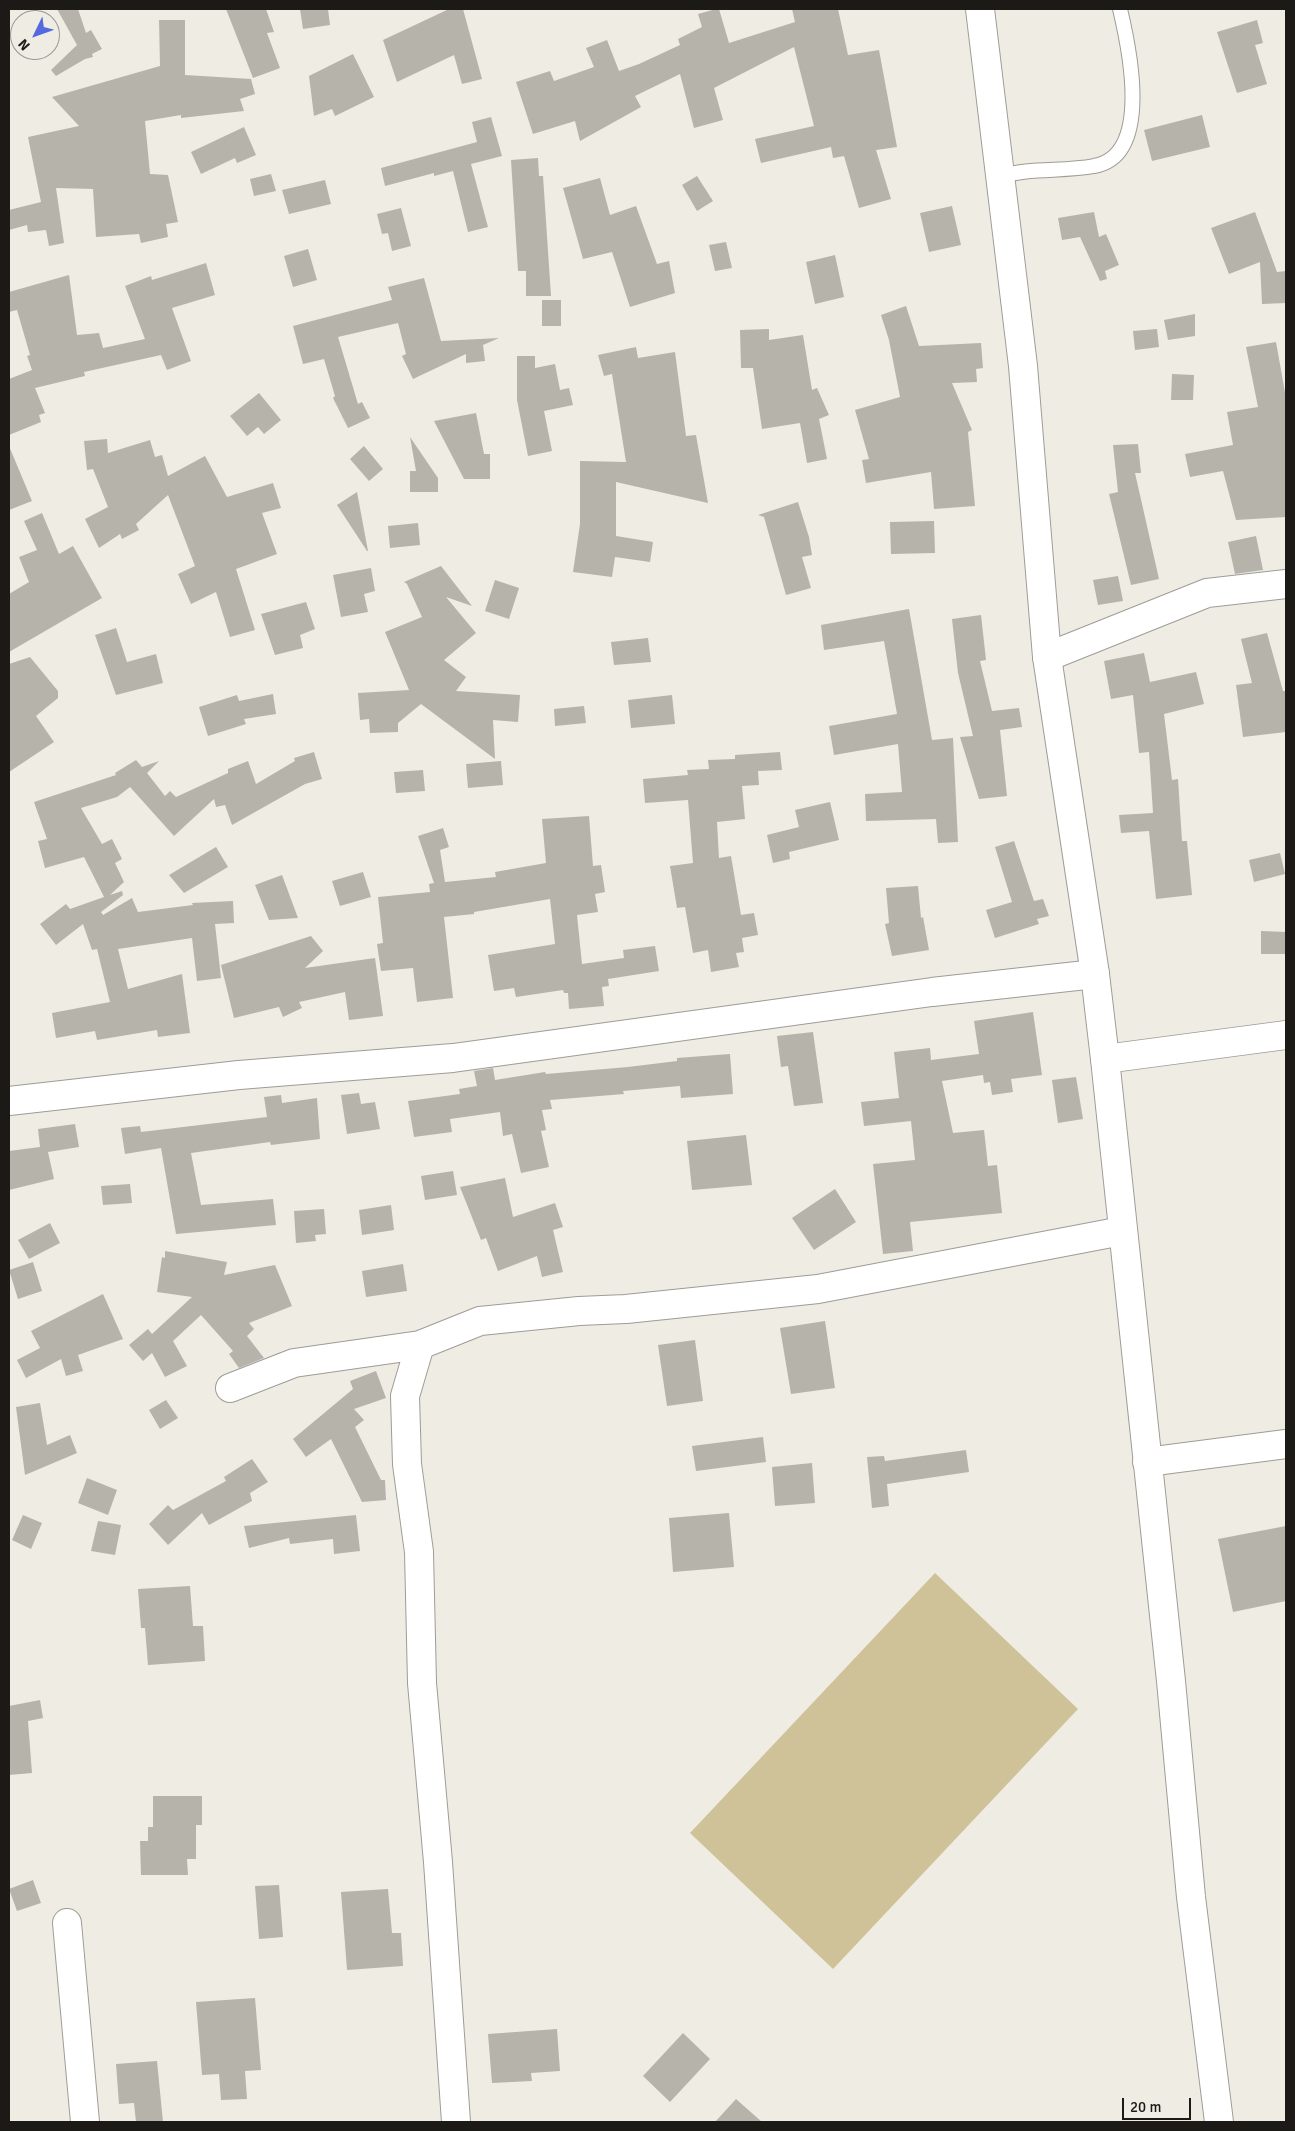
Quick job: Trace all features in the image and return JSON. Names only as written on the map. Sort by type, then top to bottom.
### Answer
[{"type":"street","points":[[980,9],[1023,366],[1047,657],[1095,974],[1172,1690],[1191,1897],[1220,2122]]},
{"type":"street","points":[[1047,657],[1207,593],[1286,584]]},
{"type":"street","points":[[9,1101],[239,1075],[453,1058],[932,992],[1095,974]]},
{"type":"street","points":[[1105,1059],[1286,1035]]},
{"type":"street","points":[[230,1388],[294,1362],[420,1345],[480,1321],[579,1311],[626,1309],[818,1289],[1122,1231]]},
{"type":"street","points":[[420,1345],[405,1396],[407,1464],[419,1552],[422,1683],[438,1862],[456,2122]]},
{"type":"street","points":[[1147,1462],[1286,1444]]},
{"type":"street","points":[[67,1923],[85,2122]]},
{"type":"lane","points":[[1000,177],[1024,171],[1062,171],[1094,166],[1113,157],[1128,135],[1132,85],[1132,64],[1120,9]]},
{"type":"shaded area","points":[[935,1573],[1078,1709],[833,1969],[690,1833]]},
{"type":"building","points":[[78,9],[86,33],[91,30],[102,49],[92,54],[93,57],[85,59],[56,76],[51,70],[77,45],[60,14],[60,10],[58,10]]},
{"type":"building","points":[[226,9],[266,9],[274,32],[267,33],[280,68],[253,78]]},
{"type":"building","points":[[300,9],[328,9],[330,25],[303,29]]},
{"type":"building","points":[[449,9],[463,9],[482,79],[462,84],[454,55],[397,82],[383,40]]},
{"type":"building","points":[[719,9],[729,43],[795,22],[792,9],[838,9],[848,55],[879,50],[897,147],[876,150],[891,199],[859,208],[844,156],[833,158],[831,147],[761,163],[755,139],[814,126],[794,47],[714,88],[723,120],[694,128],[680,74],[635,96],[641,107],[580,141],[575,121],[533,134],[516,82],[550,71],[554,81],[594,67],[586,48],[607,40],[619,71],[639,64],[680,45],[678,39],[702,27],[698,14]]},
{"type":"building","points":[[159,20],[185,20],[185,75],[251,79],[255,94],[240,99],[244,111],[181,118],[181,115],[145,121],[150,174],[168,175],[178,222],[166,224],[168,237],[141,243],[139,234],[96,237],[93,189],[56,188],[64,243],[49,246],[46,230],[28,232],[27,225],[9,230],[9,210],[41,202],[28,137],[79,126],[52,97],[160,66]]},
{"type":"building","points":[[1257,20],[1263,43],[1255,45],[1267,84],[1237,93],[1217,32]]},
{"type":"building","points":[[353,54],[374,97],[335,116],[332,109],[314,116],[309,76]]},
{"type":"building","points":[[1202,115],[1210,147],[1152,161],[1144,130]]},
{"type":"building","points":[[491,117],[502,156],[471,164],[488,227],[468,232],[453,171],[434,176],[434,173],[385,186],[381,168],[477,142],[472,122]]},
{"type":"building","points":[[244,127],[256,155],[237,163],[235,158],[201,174],[191,152]]},
{"type":"building","points":[[538,158],[539,176],[543,176],[551,296],[526,296],[526,271],[518,271],[511,160]]},
{"type":"building","points":[[271,174],[276,191],[254,196],[250,179]]},
{"type":"building","points":[[697,176],[713,201],[697,211],[682,185]]},
{"type":"building","points":[[600,178],[610,215],[636,206],[657,264],[669,261],[675,293],[630,307],[612,252],[583,259],[563,188]]},
{"type":"building","points":[[325,180],[331,204],[289,214],[282,190]]},
{"type":"building","points":[[952,206],[961,245],[929,252],[920,213]]},
{"type":"building","points":[[401,208],[411,246],[392,251],[388,233],[382,234],[377,214]]},
{"type":"building","points":[[1094,212],[1099,237],[1106,234],[1119,265],[1105,271],[1107,279],[1100,281],[1080,237],[1062,240],[1058,218]]},
{"type":"building","points":[[1255,212],[1277,272],[1286,271],[1286,303],[1262,304],[1260,262],[1229,274],[1211,228]]},
{"type":"building","points":[[726,242],[732,268],[715,271],[709,245]]},
{"type":"building","points":[[308,249],[317,280],[293,287],[284,256]]},
{"type":"building","points":[[835,255],[844,297],[815,304],[806,262]]},
{"type":"building","points":[[206,263],[215,295],[172,308],[191,361],[167,370],[161,355],[84,372],[85,376],[35,388],[45,413],[39,415],[41,422],[9,435],[9,379],[32,370],[27,356],[30,355],[17,310],[9,312],[9,292],[69,275],[77,335],[99,333],[103,348],[145,339],[125,286],[151,276],[152,280]]},
{"type":"building","points":[[424,278],[441,341],[499,338],[483,345],[485,361],[466,363],[466,354],[413,379],[402,356],[406,354],[398,323],[338,337],[358,404],[362,402],[370,418],[348,428],[333,398],[335,396],[324,359],[303,364],[293,326],[392,300],[388,287]]},
{"type":"building","points":[[542,300],[561,300],[561,326],[542,326]]},
{"type":"building","points":[[906,306],[919,346],[981,343],[983,368],[976,369],[977,382],[952,383],[972,430],[968,432],[975,506],[934,509],[931,472],[866,483],[862,460],[869,459],[855,410],[900,397],[889,340],[881,315]]},
{"type":"building","points":[[1195,314],[1195,336],[1168,340],[1164,320]]},
{"type":"building","points":[[769,329],[769,340],[803,335],[812,390],[817,388],[829,415],[819,419],[827,459],[807,463],[800,423],[762,429],[753,368],[741,368],[740,330]]},
{"type":"building","points":[[1157,329],[1159,347],[1135,350],[1133,331]]},
{"type":"building","points":[[1276,342],[1286,398],[1286,517],[1236,520],[1223,471],[1190,477],[1185,454],[1233,445],[1227,412],[1258,407],[1246,347]]},
{"type":"building","points":[[636,347],[638,358],[675,352],[686,436],[696,435],[708,503],[616,482],[616,536],[653,542],[650,562],[615,557],[612,577],[573,572],[580,524],[580,461],[626,462],[612,374],[604,376],[598,355]]},
{"type":"building","points":[[517,356],[535,356],[535,368],[555,364],[560,390],[569,388],[573,405],[544,411],[552,451],[528,456],[517,400]]},
{"type":"building","points":[[1172,374],[1194,375],[1193,400],[1171,400]]},
{"type":"building","points":[[259,393],[281,420],[264,434],[258,427],[247,436],[230,416]]},
{"type":"building","points":[[476,413],[484,454],[490,454],[490,479],[464,479],[434,421]]},
{"type":"building","points":[[410,437],[438,478],[438,492],[410,492],[410,471],[416,471]]},
{"type":"building","points":[[107,439],[108,453],[150,440],[155,457],[162,455],[168,476],[205,456],[227,497],[273,483],[281,508],[262,513],[277,554],[236,569],[255,630],[230,637],[216,592],[191,604],[178,574],[195,566],[168,495],[136,524],[139,530],[122,539],[120,534],[99,548],[85,519],[108,507],[93,469],[87,470],[84,441]]},
{"type":"building","points":[[1138,444],[1141,473],[1135,473],[1159,579],[1131,585],[1109,494],[1118,492],[1113,445]]},
{"type":"building","points":[[9,446],[32,501],[9,510]]},
{"type":"building","points":[[364,446],[383,469],[369,481],[350,459]]},
{"type":"building","points":[[357,492],[368,551],[337,505]]},
{"type":"building","points":[[798,502],[809,537],[812,555],[802,557],[811,588],[786,595],[764,517],[758,515]]},
{"type":"building","points":[[42,513],[59,554],[73,546],[102,598],[9,652],[9,594],[29,582],[19,557],[37,550],[24,521]]},
{"type":"building","points":[[934,521],[935,553],[891,554],[890,522]]},
{"type":"building","points":[[418,523],[420,545],[390,548],[388,526]]},
{"type":"building","points":[[1256,536],[1263,570],[1235,574],[1228,542]]},
{"type":"building","points":[[441,566],[472,606],[446,597],[476,633],[444,660],[466,677],[456,691],[520,695],[518,722],[493,720],[495,759],[421,704],[398,723],[398,732],[370,733],[369,719],[360,720],[358,693],[409,690],[385,632],[422,617],[407,584],[404,582]]},
{"type":"building","points":[[371,568],[375,591],[364,594],[368,612],[341,617],[333,575]]},
{"type":"building","points":[[1118,576],[1123,601],[1098,605],[1093,580]]},
{"type":"building","points":[[495,580],[519,588],[509,619],[485,611]]},
{"type":"building","points":[[306,602],[315,629],[300,635],[303,648],[275,655],[261,614]]},
{"type":"building","points":[[909,609],[932,740],[953,738],[958,842],[938,843],[936,819],[866,821],[865,794],[902,792],[898,744],[834,755],[829,726],[897,714],[884,641],[824,650],[821,625]]},
{"type":"building","points":[[981,615],[986,660],[980,661],[992,711],[1019,708],[1022,727],[1000,730],[1007,796],[979,799],[960,737],[973,736],[958,673],[952,619]]},
{"type":"building","points":[[116,628],[127,662],[156,654],[163,683],[116,695],[95,635]]},
{"type":"building","points":[[1267,633],[1283,691],[1286,691],[1286,732],[1243,737],[1236,685],[1252,683],[1241,639]]},
{"type":"building","points":[[648,638],[651,662],[614,665],[611,642]]},
{"type":"building","points":[[1144,653],[1150,682],[1196,672],[1204,704],[1164,714],[1172,780],[1178,779],[1182,841],[1187,841],[1192,895],[1156,899],[1149,831],[1121,833],[1119,815],[1153,813],[1149,752],[1139,753],[1133,695],[1111,699],[1104,661]]},
{"type":"building","points":[[30,657],[58,691],[58,698],[36,716],[54,742],[9,772],[9,664]]},
{"type":"building","points":[[273,694],[276,714],[244,719],[246,724],[208,736],[199,707],[237,695],[239,701]]},
{"type":"building","points":[[672,695],[675,724],[631,728],[628,700]]},
{"type":"building","points":[[584,706],[586,723],[555,726],[554,709]]},
{"type":"building","points":[[314,752],[322,779],[305,784],[232,825],[225,805],[216,807],[214,799],[174,836],[130,787],[117,797],[81,808],[102,844],[112,839],[122,859],[115,863],[124,882],[110,895],[122,891],[123,895],[101,912],[103,915],[132,898],[138,912],[193,905],[192,903],[233,901],[234,923],[215,924],[221,978],[197,981],[192,938],[118,949],[128,989],[182,974],[190,1033],[158,1037],[157,1030],[97,1040],[95,1031],[56,1038],[52,1013],[110,1002],[97,949],[92,950],[83,924],[56,945],[40,924],[66,904],[70,909],[104,897],[84,857],[45,868],[38,841],[47,839],[34,802],[116,775],[115,773],[136,760],[142,767],[159,761],[147,773],[165,796],[170,791],[176,797],[228,773],[228,769],[248,761],[256,784],[295,761],[294,758]]},
{"type":"building","points":[[780,752],[782,770],[758,771],[759,785],[742,786],[745,819],[717,822],[719,858],[731,856],[741,915],[754,913],[758,935],[742,938],[744,952],[736,953],[739,967],[711,972],[708,950],[693,953],[685,907],[677,908],[670,866],[693,863],[688,800],[645,803],[643,779],[688,775],[687,770],[709,769],[708,760],[735,759],[735,755]]},
{"type":"building","points":[[501,761],[503,785],[468,788],[466,764]]},
{"type":"building","points":[[423,770],[425,791],[396,793],[394,772]]},
{"type":"building","points":[[830,802],[839,840],[789,852],[790,859],[773,863],[767,835],[799,827],[795,810]]},
{"type":"building","points":[[589,816],[593,866],[601,865],[605,892],[595,894],[598,912],[577,915],[582,964],[624,958],[623,950],[655,946],[659,971],[608,979],[609,986],[602,987],[604,1006],[569,1009],[568,993],[564,993],[563,990],[516,997],[514,988],[494,991],[488,955],[555,944],[550,899],[474,912],[474,914],[444,917],[453,998],[417,1002],[413,968],[381,971],[377,944],[383,943],[378,897],[430,892],[429,884],[434,883],[418,836],[443,828],[449,847],[440,850],[445,882],[496,877],[495,872],[546,863],[542,819]]},
{"type":"building","points":[[1014,841],[1034,901],[1043,899],[1049,916],[1037,919],[1039,924],[995,938],[986,910],[1012,902],[995,847]]},
{"type":"building","points":[[216,847],[228,867],[184,893],[169,875]]},
{"type":"building","points":[[1280,853],[1285,874],[1254,882],[1249,860]]},
{"type":"building","points":[[363,872],[371,897],[340,906],[332,881]]},
{"type":"building","points":[[282,875],[298,918],[269,920],[255,885]]},
{"type":"building","points":[[918,886],[921,918],[923,917],[929,950],[892,956],[885,924],[889,923],[886,888]]},
{"type":"building","points":[[1261,931],[1286,932],[1286,954],[1261,954]]},
{"type":"building","points":[[311,936],[323,951],[305,968],[375,958],[383,1016],[349,1020],[345,992],[299,1002],[302,1008],[283,1017],[279,1007],[234,1018],[221,965]]},
{"type":"building","points":[[1033,1012],[1042,1075],[1011,1079],[1013,1092],[992,1095],[990,1082],[984,1083],[983,1075],[942,1081],[953,1133],[984,1130],[988,1166],[997,1165],[1002,1213],[910,1222],[913,1251],[883,1254],[873,1164],[915,1160],[911,1121],[864,1126],[861,1102],[899,1098],[894,1052],[930,1048],[931,1060],[979,1054],[974,1021]]},
{"type":"building","points":[[813,1032],[823,1103],[794,1106],[788,1066],[781,1067],[777,1036]]},
{"type":"building","points":[[730,1054],[733,1094],[681,1098],[680,1086],[623,1091],[624,1094],[550,1100],[552,1109],[542,1110],[546,1130],[541,1131],[549,1167],[521,1173],[512,1134],[503,1136],[500,1112],[450,1119],[452,1132],[414,1137],[408,1101],[460,1094],[459,1089],[477,1086],[474,1071],[493,1068],[495,1080],[545,1072],[546,1074],[628,1067],[677,1061],[677,1058]]},
{"type":"building","points":[[1076,1077],[1083,1119],[1058,1123],[1052,1080]]},
{"type":"building","points":[[359,1093],[361,1104],[375,1102],[380,1129],[347,1134],[341,1095]]},
{"type":"building","points":[[281,1095],[282,1103],[317,1098],[320,1139],[271,1145],[270,1142],[191,1153],[201,1205],[273,1199],[276,1225],[176,1234],[161,1148],[125,1154],[121,1128],[140,1126],[141,1132],[267,1117],[264,1097]]},
{"type":"building","points":[[75,1124],[79,1147],[48,1152],[54,1179],[9,1190],[9,1151],[40,1147],[38,1129]]},
{"type":"building","points":[[746,1135],[752,1185],[692,1190],[687,1141]]},
{"type":"building","points":[[453,1171],[457,1195],[425,1200],[421,1176]]},
{"type":"building","points":[[505,1178],[513,1217],[555,1203],[563,1227],[553,1230],[563,1272],[542,1277],[537,1256],[498,1271],[486,1238],[481,1240],[460,1187]]},
{"type":"building","points":[[130,1184],[132,1203],[103,1205],[101,1186]]},
{"type":"building","points":[[835,1189],[856,1222],[814,1250],[792,1218]]},
{"type":"building","points":[[391,1205],[394,1230],[362,1235],[359,1210]]},
{"type":"building","points":[[324,1209],[326,1234],[315,1235],[316,1241],[296,1243],[294,1211]]},
{"type":"building","points":[[50,1223],[60,1243],[29,1259],[18,1240]]},
{"type":"building","points":[[165,1251],[227,1262],[224,1275],[275,1265],[292,1306],[249,1323],[254,1329],[247,1336],[264,1358],[239,1368],[229,1354],[233,1351],[201,1315],[173,1341],[187,1366],[165,1377],[152,1353],[143,1361],[129,1345],[148,1329],[152,1334],[192,1297],[157,1292],[162,1257],[165,1258]]},
{"type":"building","points":[[33,1262],[42,1291],[18,1299],[9,1270]]},
{"type":"building","points":[[403,1264],[407,1291],[366,1297],[362,1271]]},
{"type":"building","points":[[103,1294],[123,1339],[78,1355],[83,1371],[66,1376],[61,1359],[26,1378],[17,1360],[40,1348],[31,1331]]},
{"type":"building","points":[[825,1321],[835,1388],[791,1394],[780,1328]]},
{"type":"building","points":[[695,1340],[703,1401],[667,1406],[658,1345]]},
{"type":"building","points":[[376,1371],[386,1398],[354,1409],[364,1420],[355,1427],[381,1480],[385,1480],[386,1500],[362,1502],[331,1439],[306,1457],[293,1439],[353,1389],[350,1381]]},
{"type":"building","points":[[166,1400],[178,1418],[160,1429],[149,1410]]},
{"type":"building","points":[[40,1403],[47,1445],[70,1435],[77,1453],[25,1475],[16,1407]]},
{"type":"building","points":[[763,1437],[766,1462],[696,1471],[692,1446]]},
{"type":"building","points":[[966,1450],[969,1472],[887,1484],[889,1506],[872,1508],[867,1457],[884,1456],[885,1461]]},
{"type":"building","points":[[252,1459],[268,1482],[250,1493],[252,1501],[209,1525],[202,1513],[168,1545],[149,1524],[168,1505],[173,1510],[226,1481],[224,1477]]},
{"type":"building","points":[[812,1463],[815,1503],[775,1506],[772,1467]]},
{"type":"building","points":[[87,1478],[117,1490],[108,1515],[78,1503]]},
{"type":"building","points":[[729,1513],[734,1567],[673,1572],[669,1518]]},
{"type":"building","points":[[23,1515],[42,1523],[31,1549],[12,1540]]},
{"type":"building","points":[[356,1515],[360,1551],[334,1554],[333,1539],[290,1544],[289,1538],[249,1548],[244,1526]]},
{"type":"building","points":[[98,1521],[121,1525],[115,1555],[91,1551]]},
{"type":"building","points":[[1286,1526],[1286,1601],[1233,1612],[1218,1539]]},
{"type":"building","points":[[190,1586],[193,1626],[203,1626],[205,1661],[148,1665],[145,1628],[141,1628],[138,1589]]},
{"type":"building","points":[[40,1700],[43,1718],[28,1721],[32,1773],[9,1775],[9,1706]]},
{"type":"building","points":[[153,1796],[202,1796],[202,1825],[196,1825],[196,1859],[187,1859],[188,1875],[141,1875],[140,1841],[148,1841],[148,1827],[153,1827]]},
{"type":"building","points":[[33,1880],[41,1903],[17,1911],[9,1889]]},
{"type":"building","points":[[279,1885],[283,1937],[259,1939],[255,1886]]},
{"type":"building","points":[[388,1889],[392,1933],[401,1933],[403,1966],[347,1970],[341,1892]]},
{"type":"building","points":[[255,1998],[261,2070],[245,2071],[247,2099],[221,2100],[219,2074],[202,2075],[196,2002]]},
{"type":"building","points":[[557,2029],[560,2071],[531,2073],[532,2081],[492,2083],[488,2034]]},
{"type":"building","points":[[683,2033],[710,2059],[670,2102],[643,2076]]},
{"type":"building","points":[[157,2061],[163,2122],[136,2122],[134,2103],[119,2104],[116,2064]]},
{"type":"building","points":[[736,2099],[762,2122],[715,2122]]}]
